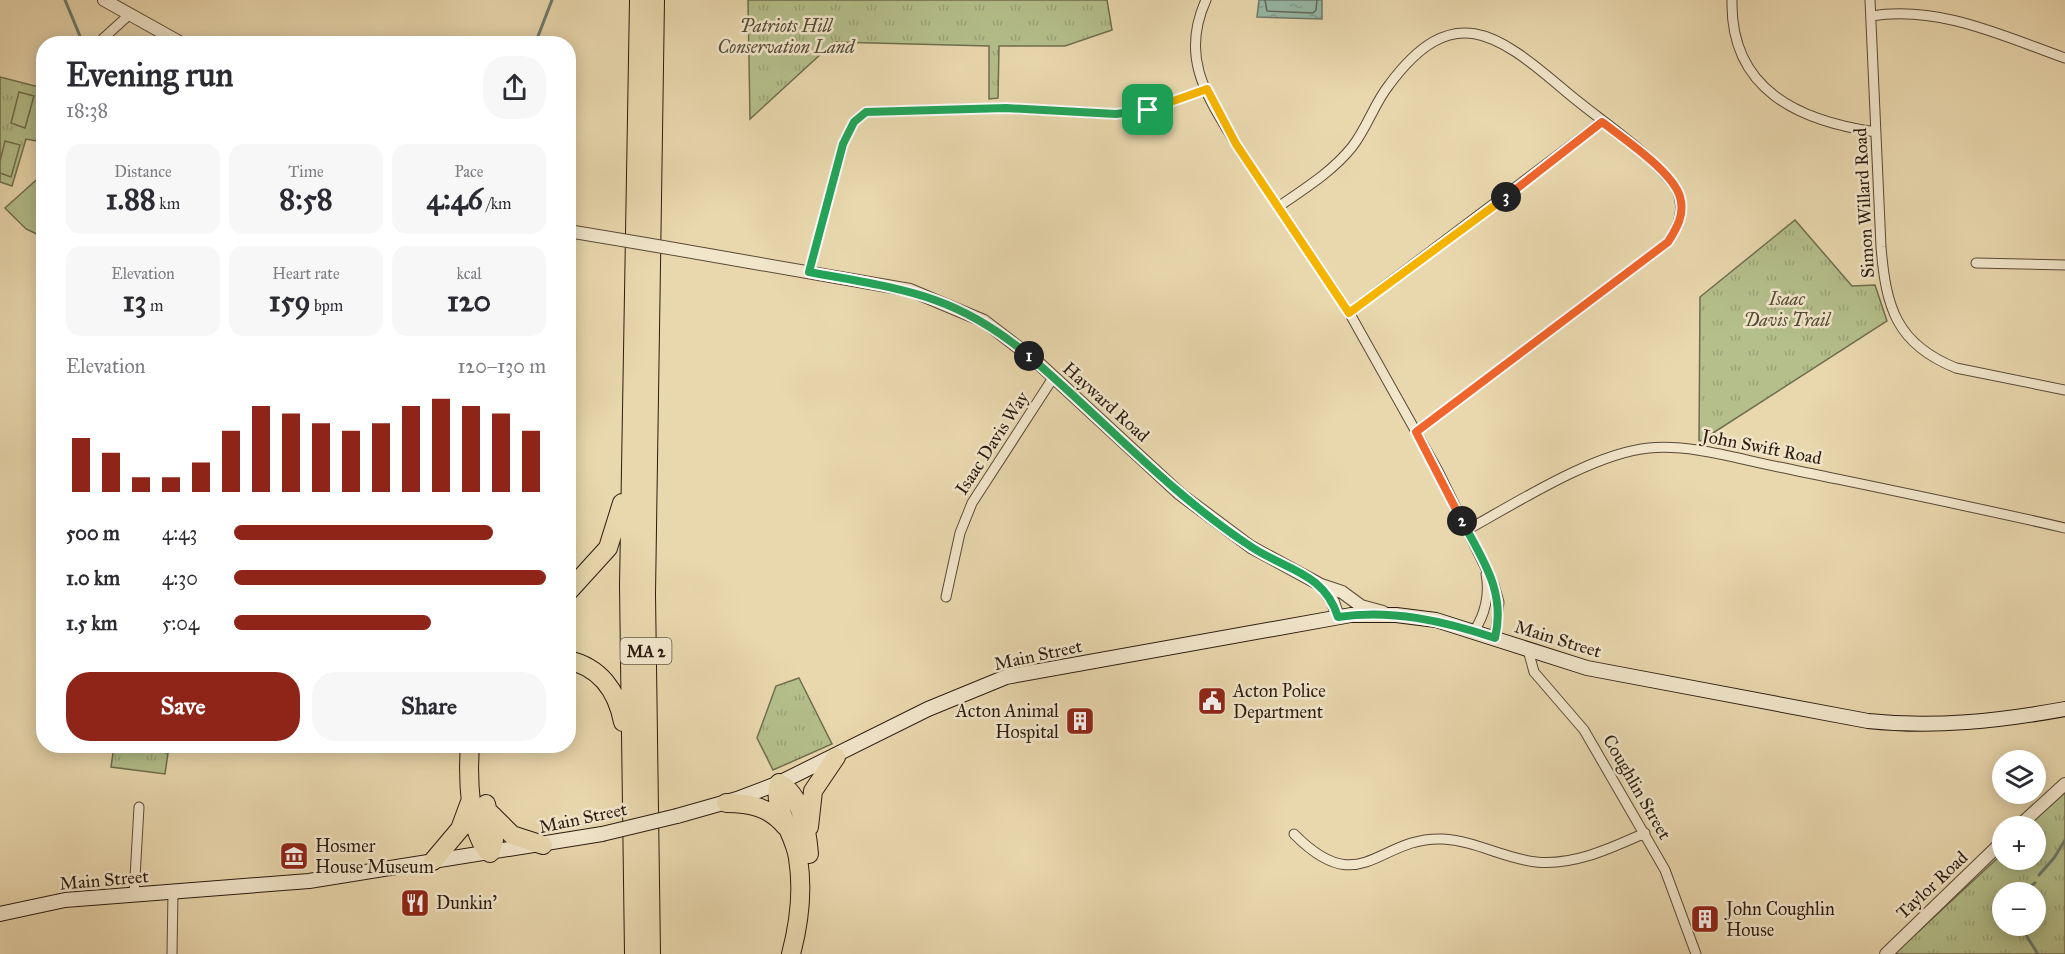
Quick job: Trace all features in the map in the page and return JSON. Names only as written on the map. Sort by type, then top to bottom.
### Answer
[{"type":"highway","name":"MA 2","points":[[634,954],[630,766],[631,463],[639,0]]},
{"type":"highway","name":"MA 2","points":[[651,954],[646,594],[656,0]]},
{"type":"highway","points":[[576,584],[595,565],[611,543],[631,463]]},
{"type":"highway","points":[[576,663],[593,670],[614,693],[620,710],[630,766]]},
{"type":"highway","points":[[470,753],[471,788],[479,838],[490,853]]},
{"type":"highway","points":[[481,753],[481,772],[493,836],[490,853]]},
{"type":"highway","points":[[803,954],[810,909],[809,854],[812,795],[820,778],[836,757]]},
{"type":"highway","points":[[779,783],[790,792],[799,810],[809,854]]},
{"type":"highway","points":[[779,783],[778,798],[798,858],[800,886],[797,925],[791,954]]},
{"type":"highway","points":[[433,861],[465,819],[471,788]]},
{"type":"highway","points":[[726,802],[748,804],[766,810],[781,820],[792,836]]},
{"type":"highway","points":[[486,804],[494,819],[507,832],[523,841],[543,845]]},
{"type":"highway","points":[[650,901],[661,954]]},
{"type":"main road","name":"Main Street","points":[[0,914],[65,900],[298,882],[602,834],[726,802],[779,783],[836,757],[928,708],[1006,677],[1345,616],[1396,615],[1436,620],[1587,668],[1646,681],[1868,721],[1905,725],[1962,724],[2065,709]]},
{"type":"street","points":[[104,0],[169,36]]},
{"type":"street","points":[[1206,0],[1198,18],[1194,51],[1219,116],[1349,313],[1416,432],[1483,560],[1499,602],[1495,638]]},
{"type":"street","points":[[1732,0],[1738,46],[1753,75],[1765,88],[1794,110],[1809,116],[1876,132]]},
{"type":"street","name":"Simon Willard Road","points":[[1870,0],[1884,276],[1891,308],[1904,333],[1930,356],[1956,368],[2065,390]]},
{"type":"street","points":[[1871,16],[1909,12],[1937,16],[2065,58]]},
{"type":"street","points":[[106,36],[130,14]]},
{"type":"street","points":[[1278,207],[1310,186],[1349,150],[1387,87],[1416,51],[1442,35],[1473,33],[1508,45],[1538,66],[1668,178],[1676,188],[1682,208],[1680,221],[1668,242],[1534,340],[1416,432]]},
{"type":"street","points":[[809,272],[843,144],[854,122],[866,112],[1006,108],[1116,114],[1148,110],[1207,89]]},
{"type":"street","points":[[1349,313],[1602,122]]},
{"type":"street","name":"Hayward Road","points":[[576,232],[910,290],[961,310],[984,321],[1010,339],[1189,501],[1251,547],[1321,585],[1342,592],[1361,606],[1396,615]]},
{"type":"street","points":[[1976,263],[2065,266]]},
{"type":"street","name":"Isaac Davis Way","points":[[946,597],[960,533],[968,510],[1053,378]]},
{"type":"street","name":"John Swift Road","points":[[1467,530],[1597,463],[1638,450],[1657,448],[1736,458],[2065,528]]},
{"type":"street","points":[[1474,631],[1481,620],[1486,604],[1487,581],[1483,560]]},
{"type":"street","points":[[1321,585],[1345,616],[1353,610],[1347,597]]},
{"type":"street","name":"Coughlin Street","points":[[1528,650],[1534,672],[1584,730],[1645,833],[1665,870],[1696,954]]},
{"type":"street","points":[[2030,816],[2065,784]]},
{"type":"street","points":[[134,895],[139,807]]},
{"type":"street","points":[[1294,834],[1314,854],[1345,865],[1371,862],[1404,846],[1440,839],[1474,843],[1537,862],[1559,860],[1587,857],[1645,833]]},
{"type":"street","name":"Taylor Road","points":[[1886,954],[1992,852]]},
{"type":"street","points":[[172,954],[173,892]]},
{"type":"green space","name":"Patriots Hill Conservation Land","points":[[748,0],[1107,0],[1112,30],[1065,46],[999,46],[998,98],[989,99],[989,46],[834,42],[750,119]]},
{"type":"green space","points":[[0,77],[36,86],[36,141],[26,139],[12,186],[0,182]]},
{"type":"green space","points":[[19,92],[34,96],[25,128],[11,123]]},
{"type":"green space","points":[[5,141],[20,145],[11,177],[0,173],[0,161]]},
{"type":"green space","points":[[36,180],[36,234],[26,229],[5,208]]},
{"type":"green space","name":"Isaac Davis Trail","points":[[1795,220],[1852,286],[1875,285],[1887,321],[1699,442],[1700,297]]},
{"type":"green space","points":[[799,678],[832,744],[773,770],[757,738],[776,686]]},
{"type":"green space","points":[[113,753],[168,753],[165,774],[111,767]]},
{"type":"green space","points":[[2065,792],[2065,954],[1894,954],[1992,863],[1992,870],[2046,870],[2046,816],[2039,816]]},
{"type":"water","points":[[1259,0],[1322,0],[1322,19],[1257,17]]},
{"type":"waterway","points":[[65,0],[80,36]]},
{"type":"waterway","points":[[538,36],[552,0]]},
{"type":"waterway","points":[[2039,875],[2054,858],[2065,840]]},
{"type":"waterway","points":[[2026,936],[2038,954]]},
{"type":"place","name":"Acton Police Department","points":[[1212,701]]},
{"type":"place","name":"Acton Animal Hospital","points":[[1080,721]]},
{"type":"place","name":"Hosmer House Museum","points":[[294,856]]},
{"type":"place","name":"Dunkin'","points":[[415,903]]},
{"type":"place","name":"John Coughlin House","points":[[1705,919]]},
{"type":"route","points":[[1207,89],[1219,116],[1236,144],[1349,313],[1501,201],[1602,122],[1668,178],[1676,188],[1682,208],[1680,221],[1668,242],[1583,307],[1534,340],[1416,432],[1438,471],[1494,585],[1499,602],[1495,638],[1436,620],[1396,615],[1338,617],[1333,602],[1321,585],[1251,547],[1180,494],[1036,361],[984,321],[910,290],[809,272],[836,163],[849,130],[854,122],[866,112],[1006,108],[1116,114],[1148,110],[1207,89]]}]
